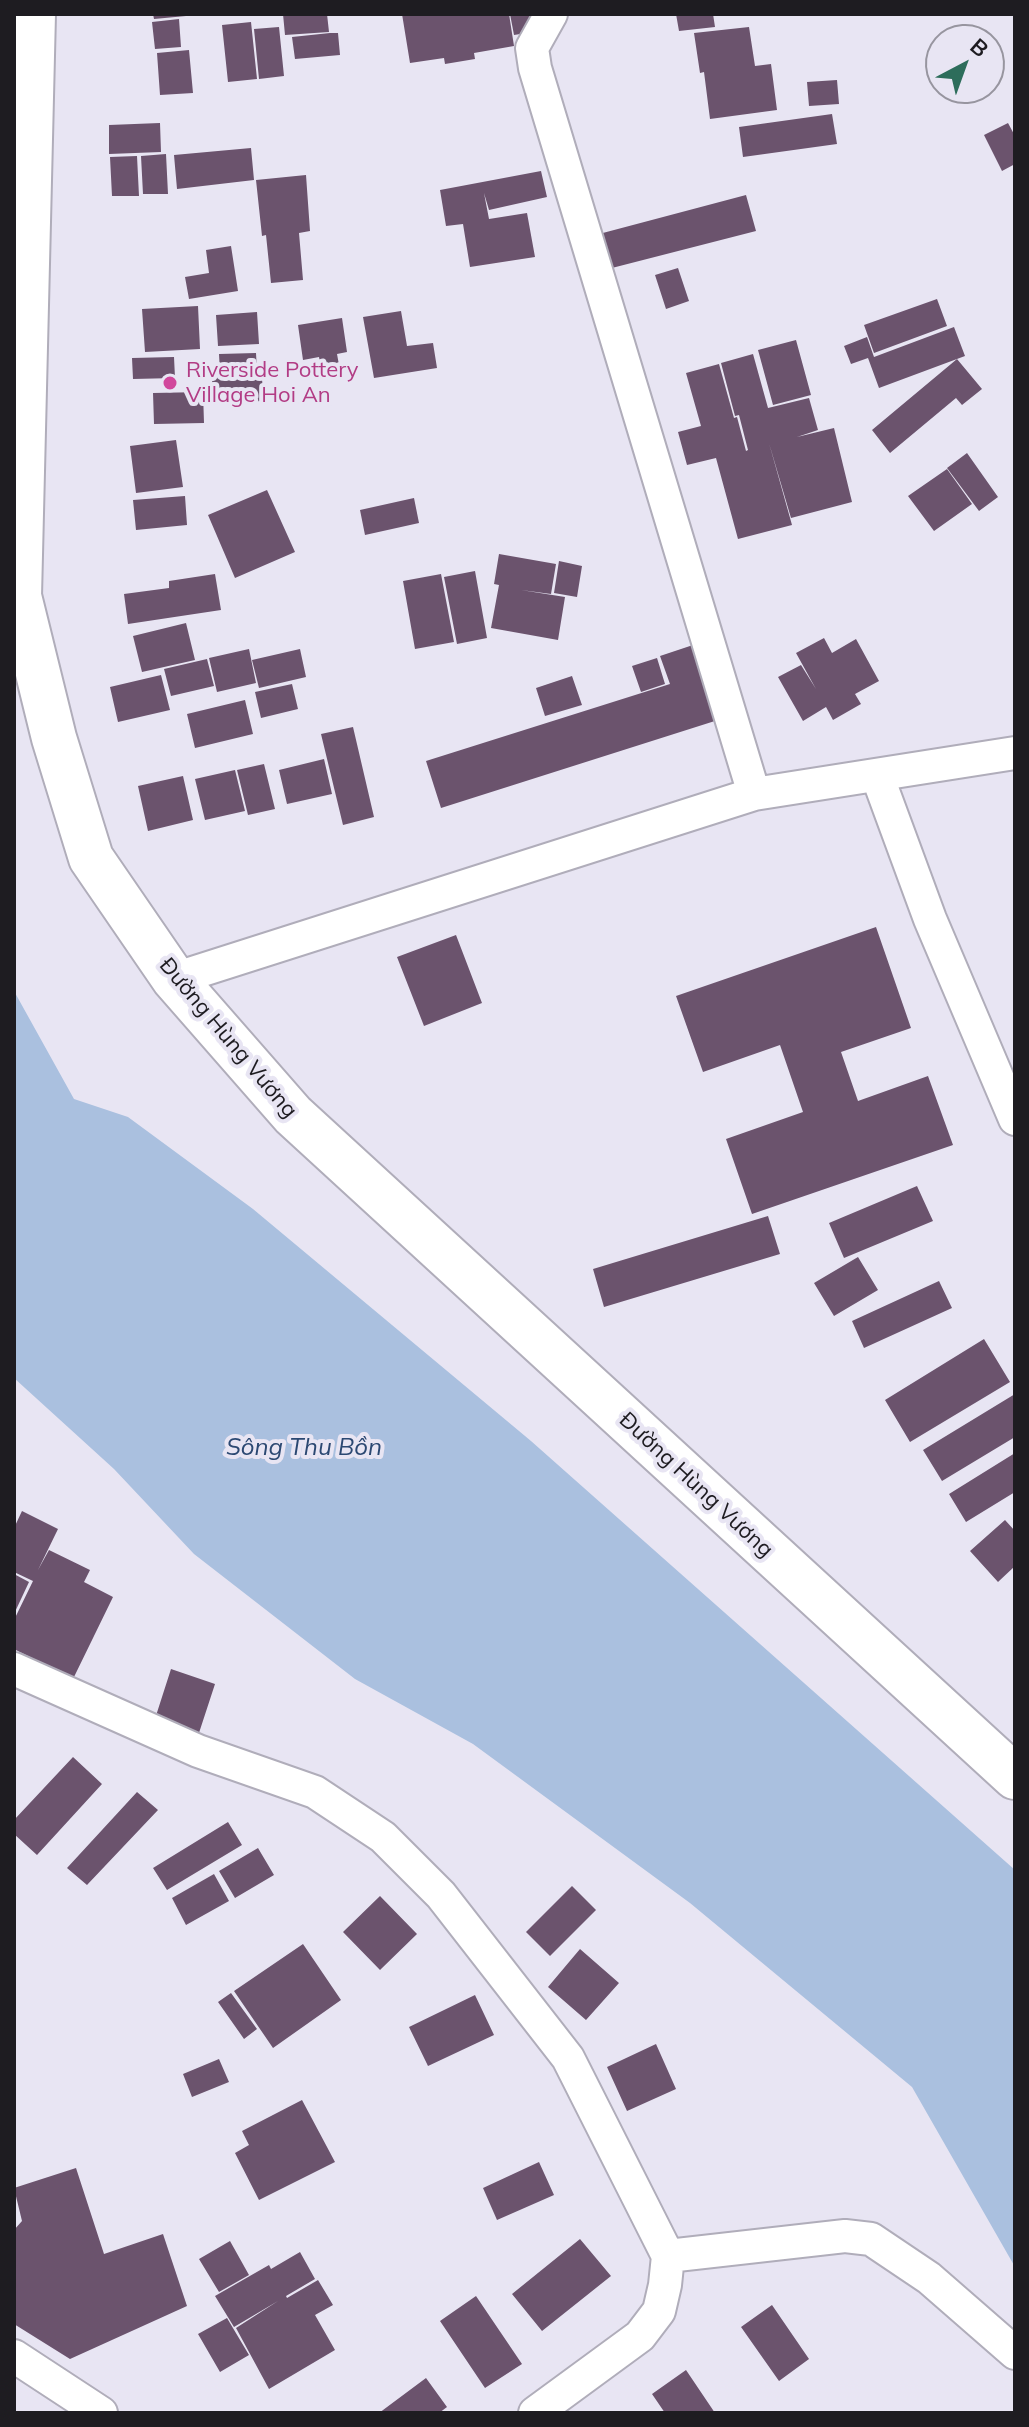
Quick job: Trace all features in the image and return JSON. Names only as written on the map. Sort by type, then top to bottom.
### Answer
[{"type":"main road","name":"Đường Hùng Vương","points":[[33,14],[19,596],[54,738],[91,858],[174,979],[293,1115],[1015,1777]]},
{"type":"street","points":[[551,14],[532,48],[535,68],[754,794]]},
{"type":"street","points":[[174,979],[754,794],[1015,753]]},
{"type":"street","points":[[877,775],[930,919],[1015,1119]]},
{"type":"street","points":[[14,1669],[198,1751],[315,1792],[383,1837],[441,1895],[568,2058],[668,2256],[659,2311],[640,2336],[535,2413]]},
{"type":"street","points":[[668,2256],[845,2236],[871,2239],[929,2278],[1015,2353]]},
{"type":"street","points":[[14,2356],[101,2413]]},
{"type":"water","name":"Sông Thu Bồn","points":[[14,991],[74,1099],[128,1117],[253,1209],[531,1441],[1015,1870],[1015,2267],[912,2087],[690,1903],[473,1744],[355,1679],[194,1554],[114,1469],[14,1378]]},
{"type":"building","points":[[153,14],[186,14],[186,16],[154,19]]},
{"type":"building","points":[[283,14],[327,14],[329,32],[285,35]]},
{"type":"building","points":[[402,14],[509,14],[514,46],[474,53],[475,59],[445,64],[444,58],[410,63]]},
{"type":"building","points":[[510,14],[536,14],[539,31],[514,35]]},
{"type":"building","points":[[676,14],[713,14],[715,27],[679,31]]},
{"type":"building","points":[[179,19],[181,47],[155,49],[152,22]]},
{"type":"building","points":[[251,22],[257,79],[228,82],[222,25]]},
{"type":"building","points":[[279,27],[284,76],[259,79],[254,29]]},
{"type":"building","points":[[749,27],[755,66],[771,64],[777,110],[710,119],[704,72],[700,73],[694,33]]},
{"type":"building","points":[[338,33],[340,55],[295,59],[292,37]]},
{"type":"building","points":[[189,50],[193,93],[160,95],[157,53]]},
{"type":"building","points":[[837,80],[839,104],[809,106],[807,82]]},
{"type":"building","points":[[832,114],[837,144],[743,157],[739,127]]},
{"type":"building","points":[[160,123],[161,152],[109,154],[109,125]]},
{"type":"building","points":[[1008,123],[1015,136],[1015,164],[1002,171],[984,135]]},
{"type":"building","points":[[251,148],[254,180],[177,189],[174,155]]},
{"type":"building","points":[[166,154],[168,194],[143,194],[141,156]]},
{"type":"building","points":[[137,156],[139,196],[112,196],[110,157]]},
{"type":"building","points":[[541,171],[547,197],[489,210],[484,193],[489,219],[527,213],[535,257],[470,267],[463,224],[446,226],[440,190]]},
{"type":"building","points":[[306,175],[310,231],[299,233],[303,280],[271,283],[256,180]]},
{"type":"building","points":[[746,195],[756,231],[608,269],[599,234]]},
{"type":"building","points":[[231,246],[238,291],[189,299],[185,277],[209,273],[206,250]]},
{"type":"building","points":[[678,268],[689,301],[666,309],[655,275]]},
{"type":"building","points":[[937,299],[947,326],[874,353],[864,325]]},
{"type":"building","points":[[198,306],[200,349],[145,352],[142,309]]},
{"type":"building","points":[[401,311],[407,346],[433,343],[437,368],[374,378],[363,317]]},
{"type":"building","points":[[257,312],[259,344],[218,346],[216,315]]},
{"type":"building","points":[[342,318],[347,352],[337,354],[339,365],[321,368],[319,357],[303,360],[298,325]]},
{"type":"building","points":[[954,327],[965,356],[879,388],[868,358],[851,364],[844,346],[867,337],[874,357]]},
{"type":"building","points":[[796,340],[811,395],[773,405],[758,350]]},
{"type":"building","points":[[256,353],[257,372],[220,373],[219,354]]},
{"type":"building","points":[[753,354],[768,408],[809,398],[818,430],[797,437],[834,428],[852,502],[791,518],[769,443],[792,525],[738,539],[716,458],[687,465],[678,432],[701,426],[686,373],[719,364],[734,418],[737,417],[748,450],[721,363]]},
{"type":"building","points":[[174,357],[175,378],[133,379],[132,358]]},
{"type":"building","points":[[957,359],[982,389],[962,405],[956,398],[890,453],[872,430]]},
{"type":"building","points":[[262,376],[263,401],[213,403],[212,377]]},
{"type":"building","points":[[203,392],[204,423],[154,424],[153,393]]},
{"type":"building","points":[[176,440],[183,487],[136,493],[130,446]]},
{"type":"building","points":[[967,453],[998,497],[979,511],[947,468]]},
{"type":"building","points":[[947,469],[972,504],[934,531],[908,496]]},
{"type":"building","points":[[267,490],[295,552],[235,578],[208,515]]},
{"type":"building","points":[[185,496],[187,525],[136,530],[133,500]]},
{"type":"building","points":[[414,498],[419,523],[365,535],[360,510]]},
{"type":"building","points":[[499,554],[556,564],[551,594],[521,590],[565,597],[558,640],[491,628],[499,585],[494,584]]},
{"type":"building","points":[[559,561],[582,566],[577,597],[554,593]]},
{"type":"building","points":[[475,571],[487,638],[457,644],[444,577]]},
{"type":"building","points":[[215,574],[221,610],[128,624],[124,594],[169,588],[169,581]]},
{"type":"building","points":[[441,574],[454,642],[415,649],[403,581]]},
{"type":"building","points":[[186,623],[195,660],[142,672],[133,636]]},
{"type":"building","points":[[824,638],[832,653],[856,639],[879,681],[855,694],[861,704],[833,720],[826,707],[803,721],[778,677],[801,665],[816,689],[796,653]]},
{"type":"building","points":[[693,645],[718,720],[441,808],[426,761],[670,684],[660,656]]},
{"type":"building","points":[[249,649],[256,683],[217,692],[209,658]]},
{"type":"building","points":[[300,649],[306,677],[259,688],[252,660]]},
{"type":"building","points":[[657,658],[665,684],[641,692],[632,666]]},
{"type":"building","points":[[207,659],[214,686],[171,696],[164,669]]},
{"type":"building","points":[[161,675],[170,710],[118,722],[110,687]]},
{"type":"building","points":[[572,676],[582,705],[545,716],[536,688]]},
{"type":"building","points":[[292,684],[298,709],[261,718],[255,692]]},
{"type":"building","points":[[245,700],[253,734],[195,748],[187,714]]},
{"type":"building","points":[[353,727],[374,817],[343,825],[321,734]]},
{"type":"building","points":[[324,759],[332,794],[287,804],[279,770]]},
{"type":"building","points":[[264,764],[275,809],[248,815],[237,770]]},
{"type":"building","points":[[235,770],[245,811],[205,820],[195,779]]},
{"type":"building","points":[[183,776],[193,820],[148,831],[138,786]]},
{"type":"building","points":[[876,927],[911,1028],[841,1052],[858,1101],[928,1076],[953,1145],[752,1214],[726,1139],[803,1112],[780,1045],[703,1072],[676,996]]},
{"type":"building","points":[[456,935],[482,1003],[424,1026],[397,957]]},
{"type":"building","points":[[917,1186],[933,1221],[844,1258],[829,1223]]},
{"type":"building","points":[[768,1216],[780,1254],[604,1307],[593,1269]]},
{"type":"building","points":[[858,1257],[878,1290],[834,1316],[814,1283]]},
{"type":"building","points":[[939,1281],[952,1308],[864,1348],[852,1321]]},
{"type":"building","points":[[984,1339],[1010,1382],[910,1442],[885,1400]]},
{"type":"building","points":[[1015,1394],[1015,1437],[942,1481],[923,1450]]},
{"type":"building","points":[[1015,1453],[1015,1492],[966,1522],[949,1494]]},
{"type":"building","points":[[22,1511],[58,1529],[38,1570],[49,1550],[90,1570],[84,1582],[113,1597],[73,1679],[14,1649],[14,1620],[33,1581],[14,1572],[14,1528]]},
{"type":"building","points":[[1005,1520],[1015,1531],[1015,1566],[998,1582],[970,1551]]},
{"type":"building","points":[[14,1574],[29,1582],[14,1614]]},
{"type":"building","points":[[171,1669],[215,1684],[197,1739],[153,1725]]},
{"type":"building","points":[[73,1757],[102,1784],[37,1855],[14,1834],[14,1820]]},
{"type":"building","points":[[137,1792],[158,1810],[87,1885],[67,1868]]},
{"type":"building","points":[[228,1822],[242,1845],[167,1890],[153,1868]]},
{"type":"building","points":[[258,1848],[274,1875],[235,1898],[219,1871]]},
{"type":"building","points":[[214,1874],[229,1901],[186,1925],[172,1898]]},
{"type":"building","points":[[572,1886],[596,1910],[550,1956],[526,1932]]},
{"type":"building","points":[[380,1896],[417,1934],[380,1970],[343,1932]]},
{"type":"building","points":[[303,1944],[341,2000],[273,2048],[234,1991]]},
{"type":"building","points":[[580,1949],[619,1983],[586,2020],[548,1987]]},
{"type":"building","points":[[231,1993],[257,2029],[244,2039],[218,2002]]},
{"type":"building","points":[[475,1995],[494,2035],[428,2066],[409,2027]]},
{"type":"building","points":[[656,2044],[676,2089],[627,2111],[607,2067]]},
{"type":"building","points":[[219,2059],[229,2082],[192,2097],[183,2074]]},
{"type":"building","points":[[302,2100],[335,2162],[259,2200],[235,2153],[249,2145],[242,2131]]},
{"type":"building","points":[[539,2162],[554,2195],[497,2220],[483,2188]]},
{"type":"building","points":[[76,2168],[104,2254],[163,2234],[187,2306],[70,2359],[14,2324],[14,2230],[22,2221],[14,2188]]},
{"type":"building","points":[[580,2239],[611,2276],[542,2331],[512,2294]]},
{"type":"building","points":[[230,2241],[249,2275],[219,2292],[199,2259]]},
{"type":"building","points":[[300,2252],[315,2279],[286,2296],[318,2280],[333,2305],[315,2315],[335,2350],[269,2389],[236,2328],[278,2301],[234,2327],[215,2296],[269,2265],[271,2269]]},
{"type":"building","points":[[476,2296],[522,2364],[485,2388],[440,2321]]},
{"type":"building","points":[[772,2305],[809,2359],[779,2381],[741,2327]]},
{"type":"building","points":[[227,2318],[249,2355],[220,2372],[198,2334]]},
{"type":"building","points":[[686,2370],[715,2413],[665,2413],[652,2394]]},
{"type":"building","points":[[426,2378],[447,2407],[439,2413],[379,2413]]},
{"type":"place","name":"Riverside Pottery Village Hoi An","points":[[170,383]]}]
